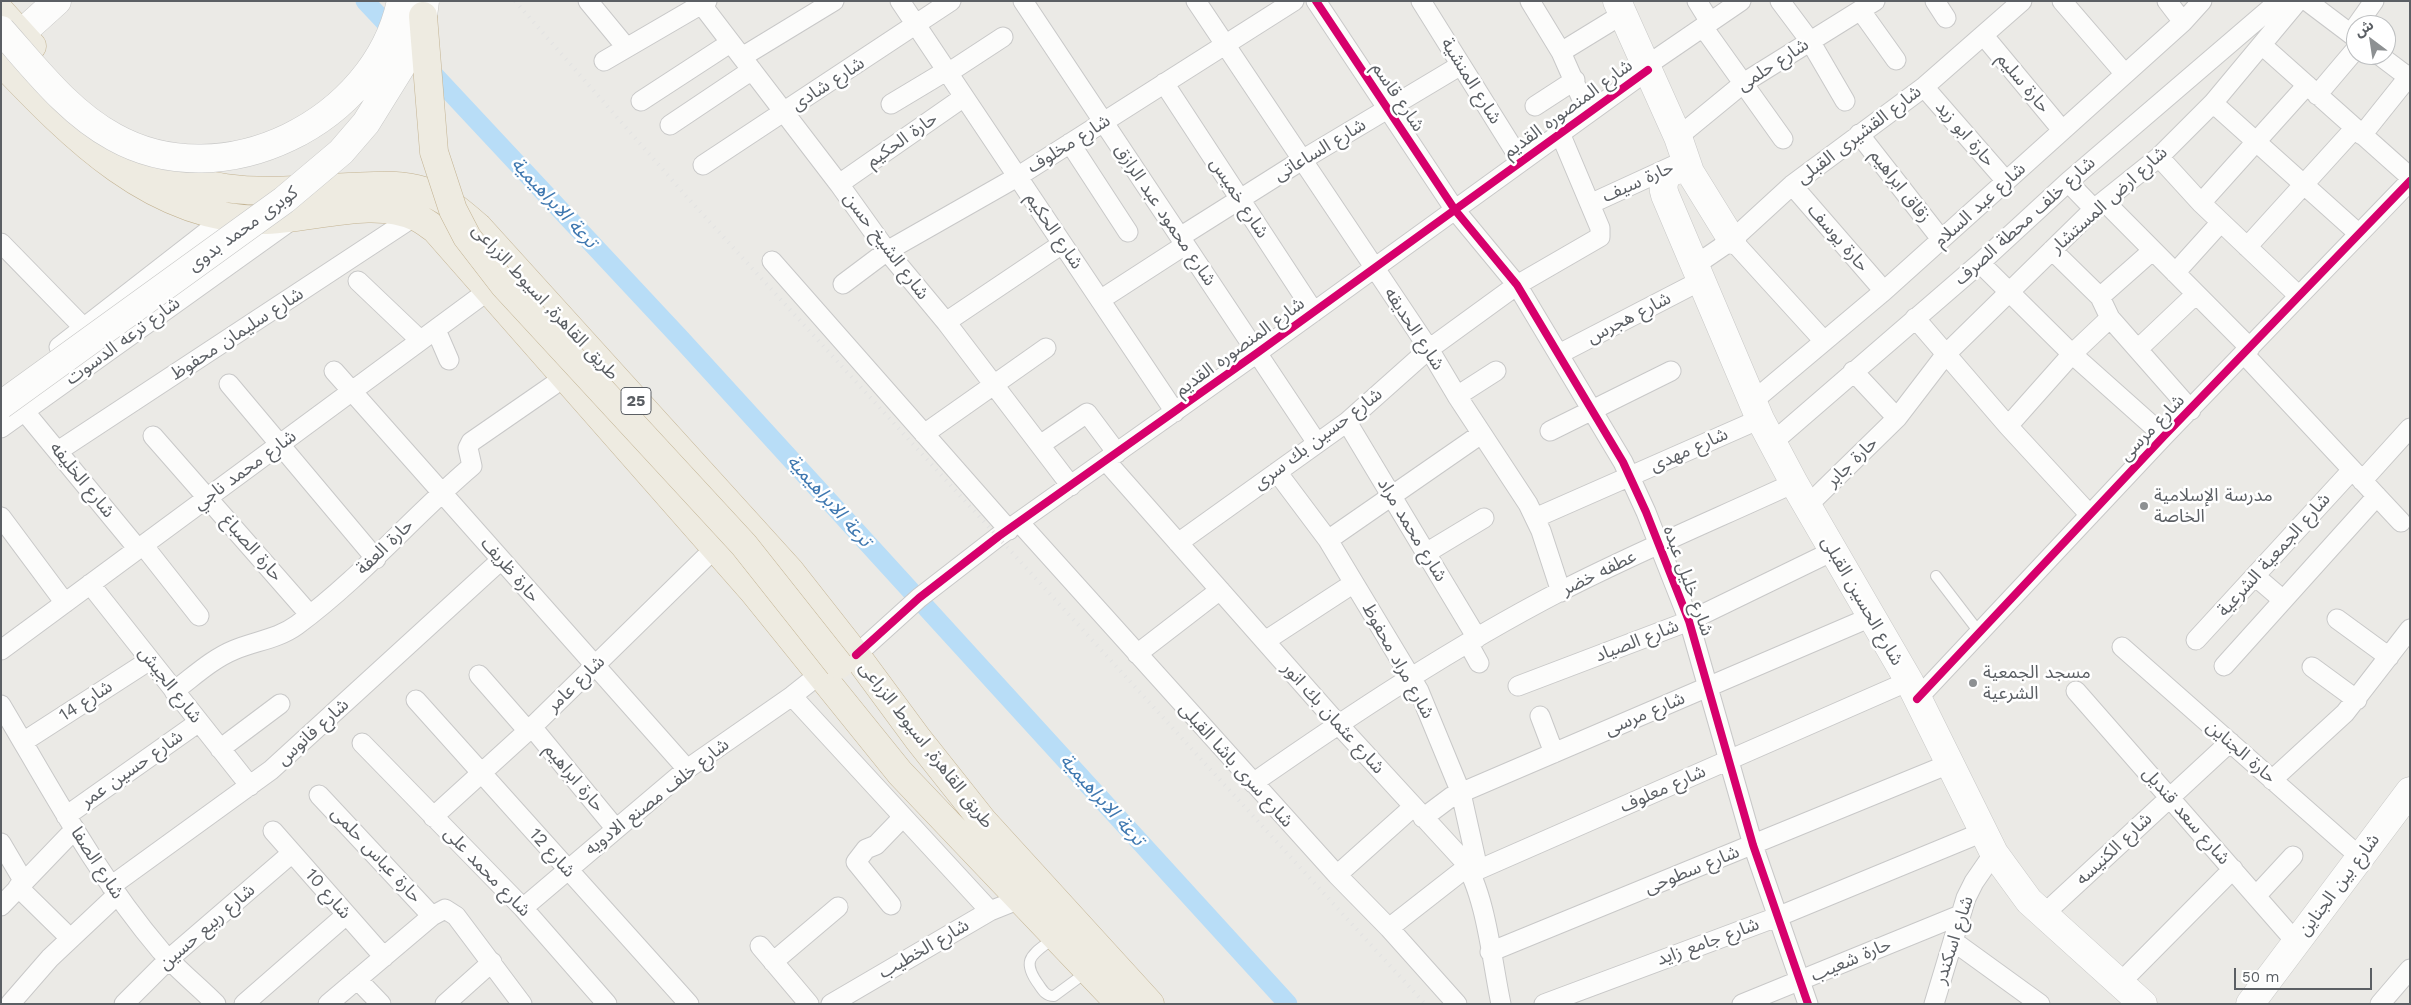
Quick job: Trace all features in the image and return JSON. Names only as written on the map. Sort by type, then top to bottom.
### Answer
[{"type":"highway","points":[[416,6],[434,152],[452,210],[467,237],[504,285],[744,545],[839,665]]},
{"type":"highway","name":"طريق القاهرة, اسيوط الزراعى","points":[[1,12],[8,39],[97,116],[160,195],[191,208],[226,217],[261,220],[293,219],[370,209],[388,209],[415,216],[435,229],[754,591],[839,665],[918,740],[983,821],[1150,1004]]},
{"type":"highway","name":"طريق القاهرة, اسيوط الزراعى","points":[[1,62],[74,135],[100,157],[204,185],[230,190],[264,191],[393,185],[424,191],[454,206],[478,227],[790,571],[839,665],[957,814],[969,846],[1120,1004]]},
{"type":"main road","points":[[57,1],[8,39],[42,77],[88,121],[114,138],[140,148],[168,155],[197,159],[230,156],[269,146],[302,132],[329,114],[352,93],[372,67],[388,40],[416,6]]},
{"type":"main road","name":"كوبرى محمد بدوى","points":[[13,408],[314,177],[341,152],[366,123],[407,57],[416,6]]},
{"type":"main road","points":[[1620,8],[1684,157],[1732,240]]},
{"type":"main road","name":"شارع الحسين القبلى","points":[[1684,157],[1679,169],[1669,173],[1665,178],[1663,189],[1697,274],[1762,421],[1801,494],[1913,690],[1988,843],[2016,886],[2043,915],[2143,1004]]},
{"type":"main road","name":"شارع بين الجناين","points":[[2250,1004],[2410,791]]},
{"type":"street","points":[[588,1],[626,47]]},
{"type":"street","points":[[641,101],[741,57],[834,1]]},
{"type":"street","name":"شارع الحكيم","points":[[900,1],[1175,412]]},
{"type":"street","name":"شارع شادى","points":[[703,165],[916,26],[951,1]]},
{"type":"street","name":"شارع محمود عبد الرازق","points":[[1023,1],[1317,443]]},
{"type":"street","name":"شارع الحديقه","points":[[1196,1],[1429,349],[1535,518],[1561,592]]},
{"type":"street","name":"شارع مخلوف","points":[[842,284],[887,251],[1017,176],[1294,1]]},
{"type":"street","name":"شارع قاسم","points":[[1316,1],[1455,210]]},
{"type":"street","name":"شارع المنشية","points":[[1421,1],[1521,161]]},
{"type":"street","points":[[1530,1],[1561,52],[1588,113]]},
{"type":"street","points":[[1697,1],[1707,24],[1783,139]]},
{"type":"street","name":"شارع المنصوره القديم","points":[[839,665],[880,635],[919,598],[1014,526],[1258,353],[1741,1]]},
{"type":"street","points":[[1780,1],[1810,41],[1845,101]]},
{"type":"street","points":[[1934,1],[1946,18]]},
{"type":"street","name":"شارع القشيرى القبلى","points":[[1697,274],[1792,185],[1924,87],[2022,1]]},
{"type":"street","points":[[2062,1],[2125,74]]},
{"type":"street","points":[[2167,1],[2183,22]]},
{"type":"street","name":"شارع عبد السلام","points":[[1762,421],[1824,341],[1884,291],[2183,22],[2202,1]]},
{"type":"street","name":"شارع خلف محطة الصرف","points":[[1762,421],[1853,371],[1980,264],[2068,182],[2279,1]]},
{"type":"street","name":"شارع ارض المستشار","points":[[1897,418],[1946,354],[2099,205],[2159,158],[2263,46],[2298,1]]},
{"type":"street","points":[[2307,1],[2346,28]]},
{"type":"street","points":[[2366,15],[2374,1]]},
{"type":"street","points":[[604,61],[704,3]]},
{"type":"street","name":"شارع الشيخ حسن","points":[[704,3],[741,57],[839,184],[887,251],[946,322],[1071,486]]},
{"type":"street","points":[[1868,6],[1896,60]]},
{"type":"street","name":"شارع حلمى","points":[[1684,157],[1744,82],[1868,6]]},
{"type":"street","points":[[1561,52],[1620,8]]},
{"type":"street","name":"حارة سليم","points":[[1984,36],[2062,130]]},
{"type":"street","points":[[891,104],[1003,37]]},
{"type":"street","points":[[2263,46],[2410,179]]},
{"type":"street","points":[[2201,203],[2256,142],[2312,90],[2346,46]]},
{"type":"street","points":[[670,125],[741,57]]},
{"type":"street","name":"شارع الساعاتى","points":[[1100,300],[1240,199],[1461,65]]},
{"type":"street","points":[[2247,247],[2304,184],[2359,132],[2409,76],[2393,65]]},
{"type":"street","points":[[1535,106],[1575,80]]},
{"type":"street","name":"شارع خميس","points":[[1164,83],[1314,312]]},
{"type":"street","name":"حارة ابو زيد","points":[[1924,87],[2006,181]]},
{"type":"street","name":"حارة الحكيم","points":[[839,184],[964,97]]},
{"type":"street","points":[[2213,102],[2358,234]]},
{"type":"street","points":[[1560,133],[1590,204]]},
{"type":"street","name":"زقاق ابراهيم","points":[[1859,134],[1941,239]]},
{"type":"street","points":[[1070,143],[1128,232]]},
{"type":"street","name":"حارة سيف","points":[[1590,204],[1684,157]]},
{"type":"street","points":[[2159,158],[2201,203],[2299,296]]},
{"type":"street","name":"شارع مرسى","points":[[1913,690],[1979,632],[2410,179]]},
{"type":"street","points":[[2068,182],[2099,205],[2152,251],[2196,294],[2401,522]]},
{"type":"street","name":"حارة يوسف","points":[[1792,185],[1884,291]]},
{"type":"street","name":"شارع حسين بك سرى","points":[[1178,542],[1347,422],[1429,349],[1517,285],[1600,237],[1600,228],[1590,204]]},
{"type":"street","name":"شارع خليل عبده","points":[[1455,210],[1517,285],[1630,476],[1689,621],[1753,845],[1808,1004]]},
{"type":"street","name":"شارع سليمان محفوظ","points":[[58,451],[415,216]]},
{"type":"street","points":[[1,392],[226,217]]},
{"type":"street","name":"شارع ترعه الدسوت","points":[[1,428],[13,408],[293,219]]},
{"type":"street","points":[[2175,273],[2221,222]]},
{"type":"street","points":[[1732,240],[1824,341]]},
{"type":"street","points":[[1,243],[84,328]]},
{"type":"street","points":[[946,322],[1062,244]]},
{"type":"street","points":[[2052,250],[2100,297],[2110,318],[2191,410]]},
{"type":"street","points":[[2100,297],[2152,251]]},
{"type":"street","name":"شارع سرى باشا القبلى","points":[[772,260],[924,434],[1137,654],[1337,875],[1389,928],[1457,1004]]},
{"type":"street","points":[[1980,264],[2072,354],[2164,436]]},
{"type":"street","name":"شارع هجرس","points":[[1559,354],[1697,274]]},
{"type":"street","points":[[358,280],[420,340]]},
{"type":"street","name":"شارع محمد ناجي","points":[[1,650],[489,290]]},
{"type":"street","points":[[2138,349],[2196,294]]},
{"type":"street","points":[[1914,318],[2008,426],[2090,515]]},
{"type":"street","points":[[2008,426],[2072,354],[2110,318]]},
{"type":"street","points":[[436,330],[449,360]]},
{"type":"street","points":[[924,434],[1046,348]]},
{"type":"street","name":"حارة ظريف","points":[[334,371],[687,769]]},
{"type":"street","points":[[1457,396],[1496,371]]},
{"type":"street","points":[[1550,431],[1671,371]]},
{"type":"street","points":[[1853,371],[1897,418]]},
{"type":"street","name":"حارة العفة","points":[[174,691],[225,654],[281,635],[310,615],[376,559],[442,492],[472,466],[468,448],[471,442],[565,377]]},
{"type":"street","points":[[229,384],[376,559]]},
{"type":"street","name":"شارع الخليفه","points":[[13,408],[58,451],[199,616]]},
{"type":"street","points":[[1040,445],[1087,413],[1112,457]]},
{"type":"street","name":"حارة جابر","points":[[1801,494],[1897,418]]},
{"type":"street","name":"شارع مهدى","points":[[1535,518],[1762,421]]},
{"type":"street","name":"شارع محمد مراد","points":[[1347,422],[1426,553],[1472,641],[1479,663]]},
{"type":"street","name":"شارع الجمعية الشرعية","points":[[2196,640],[2255,576],[2357,475],[2410,428]]},
{"type":"street","points":[[1328,540],[1481,434]]},
{"type":"street","name":"حارة الصباغ","points":[[154,436],[310,615]]},
{"type":"street","name":"شارع عثمان بك انور","points":[[1112,457],[1178,542],[1338,724],[1472,870],[1479,892],[1501,1004]]},
{"type":"street","name":"شارع مراد محفوظ","points":[[1277,472],[1328,540],[1412,677],[1426,706],[1461,793],[1472,870]]},
{"type":"street","name":"عطفه خضر","points":[[1253,783],[1338,724],[1412,677],[1472,641],[1561,592],[1659,545],[1801,494]]},
{"type":"street","points":[[2224,666],[2377,496]]},
{"type":"street","points":[[1,517],[9,541],[65,603]]},
{"type":"street","points":[[1426,553],[1484,518]]},
{"type":"street","name":"شارع عامر","points":[[434,817],[530,729],[715,548]]},
{"type":"street","name":"شارع الصياد","points":[[1518,686],[1689,621],[1833,551]]},
{"type":"street","name":"شارع فانوس","points":[[10,1004],[114,891],[291,753],[501,560]]},
{"type":"street","points":[[2255,576],[2283,600]]},
{"type":"street","points":[[1265,641],[1354,583]]},
{"type":"street","name":"شارع الجيش","points":[[90,584],[250,786]]},
{"type":"street","points":[[1137,654],[1220,590]]},
{"type":"street","name":"شارع مرسى","points":[[1337,875],[1418,812],[1871,617]]},
{"type":"street","points":[[2337,620],[2389,657]]},
{"type":"street","points":[[2272,780],[2357,700],[2410,629]]},
{"type":"street","name":"حارة الجناين","points":[[2122,647],[2360,857]]},
{"type":"street","name":"شارع 14","points":[[23,742],[150,660]]},
{"type":"street","name":"شارع خلف مصنع الادويه","points":[[523,908],[566,869],[687,769],[839,665]]},
{"type":"street","points":[[2312,667],[2357,700]]},
{"type":"street","name":"حارة ابراهيم","points":[[479,675],[530,729],[616,828]]},
{"type":"street","name":"شارع معلوف","points":[[1389,928],[1472,870],[1728,761],[1913,690]]},
{"type":"street","name":"شارع سعد قنديل","points":[[2076,691],[2296,942]]},
{"type":"street","points":[[792,696],[990,911]]},
{"type":"street","name":"شارع 12","points":[[416,700],[689,1004]]},
{"type":"street","points":[[220,749],[280,704]]},
{"type":"street","name":"شارع الصفا","points":[[1,705],[114,891],[169,959],[216,1004]]},
{"type":"street","points":[[1540,716],[1554,753]]},
{"type":"street","name":"شارع حسين عمر","points":[[1,906],[71,823],[199,722]]},
{"type":"street","name":"شارع الكنيسه","points":[[2043,915],[2230,742]]},
{"type":"street","name":"شارع محمد على","points":[[362,743],[523,908],[607,1004]]},
{"type":"street","name":"شارع سطوحى","points":[[1490,952],[1949,764]]},
{"type":"street","name":"حارة عباس حلمى","points":[[319,795],[432,916]]},
{"type":"street","points":[[891,905],[856,862],[866,849],[876,845],[903,817]]},
{"type":"street","name":"شارع 10","points":[[273,831],[384,956]]},
{"type":"street","points":[[1,843],[21,884],[70,938]]},
{"type":"street","name":"شارع اسكندر","points":[[1932,1003],[1960,915],[1988,843]]},
{"type":"street","name":"شارع جامع زايد","points":[[1544,1004],[1777,917],[1988,843]]},
{"type":"street","name":"شارع ربيع حسين","points":[[124,1004],[169,959],[292,853]]},
{"type":"street","points":[[2256,896],[2293,856]]},
{"type":"street","points":[[2119,984],[2233,870]]},
{"type":"street","name":"شارع الخطيب","points":[[831,1004],[990,911],[1020,899]]},
{"type":"street","points":[[773,962],[838,906]]},
{"type":"street","points":[[328,1004],[432,916],[445,909],[451,911],[492,962],[522,1004]]},
{"type":"street","points":[[244,1004],[346,915]]},
{"type":"street","name":"حارة شعيب","points":[[1742,1004],[1960,915]]},
{"type":"street","points":[[1953,941],[2040,1004]]},
{"type":"street","points":[[760,946],[809,1004]]},
{"type":"street","points":[[446,1004],[492,962]]},
{"type":"street","points":[[2380,1004],[2410,969]]},
{"type":"street","points":[[357,979],[381,1004]]},
{"type":"lane","points":[[1936,576],[1979,632]]},
{"type":"lane","points":[[1056,936],[1031,956],[1028,962],[1030,974],[1044,992],[1054,996],[1089,971]]},
{"type":"waterway","name":"ترعة الابراهيمية","points":[[365,1],[397,35]]},
{"type":"waterway","name":"ترعة الابراهيمية","points":[[424,64],[681,339],[1288,1004]]},
{"type":"railway","points":[[515,1],[686,196],[1425,1004]]},
{"type":"cycle path","points":[[1316,1],[1455,210],[1517,285],[1623,462],[1646,512],[1689,621],[1753,845],[1808,1004]]},
{"type":"cycle path","points":[[856,655],[919,598],[999,536],[1257,353],[1648,70]]},
{"type":"cycle path","points":[[1917,699],[2164,436],[2410,181]]},
{"type":"place","name":"مدرسة الإسلامية الخاصة","points":[[2144,506]]},
{"type":"place","name":"مسجد الجمعية الشرعية","points":[[1973,683]]}]
